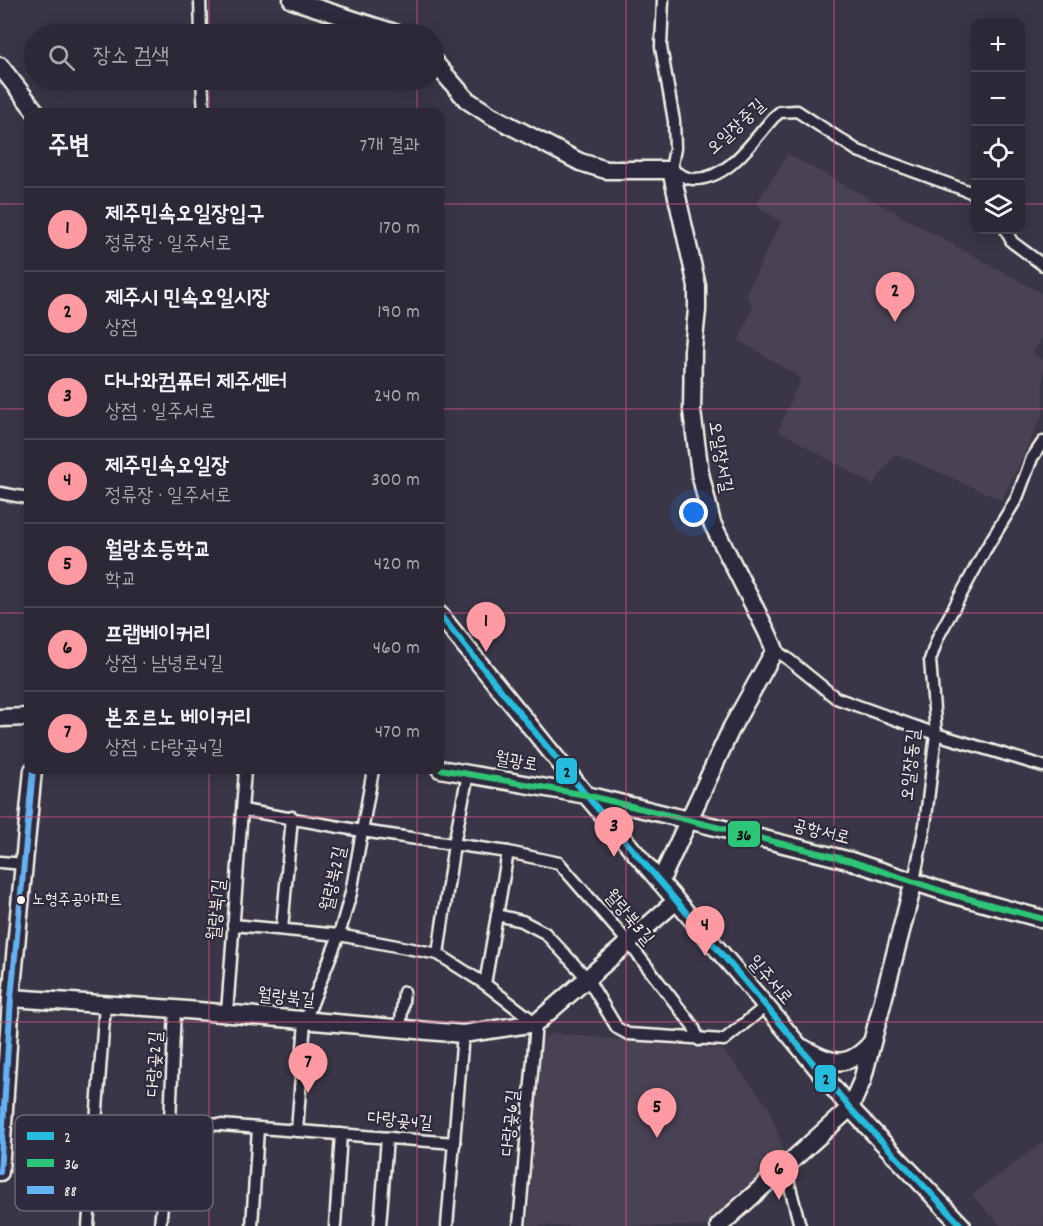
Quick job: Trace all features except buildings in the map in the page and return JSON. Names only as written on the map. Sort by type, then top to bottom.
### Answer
[{"type":"street","points":[[200,0],[201,24]]},
{"type":"street","points":[[292,0],[367,24]]},
{"type":"street","name":"오일장서길","points":[[663,0],[661,47],[674,121],[675,148],[671,170],[697,286],[692,411],[700,473],[712,523],[775,650]]},
{"type":"street","points":[[0,66],[33,108]]},
{"type":"street","name":"오일장중길","points":[[444,74],[467,100],[490,115],[580,162],[606,170],[671,170],[692,179],[719,172],[732,165],[780,112],[797,111],[858,152],[971,193]]},
{"type":"street","points":[[203,90],[204,108]]},
{"type":"street","points":[[1009,234],[1017,246],[1043,265]]},
{"type":"street","name":"오일장동길","points":[[850,1108],[862,1081],[914,881],[925,825],[936,734],[930,660],[938,637],[984,552],[1017,498],[1032,458],[1043,442]]},
{"type":"street","points":[[0,493],[24,497]]},
{"type":"street","name":"일주서로","points":[[444,620],[675,902],[766,1006],[850,1108],[962,1226]]},
{"type":"street","points":[[660,882],[732,727],[775,650],[836,698],[936,734],[1043,766]]},
{"type":"street","points":[[0,718],[24,717]]},
{"type":"street","name":"월광로","points":[[444,771],[586,795]]},
{"type":"street","points":[[0,1172],[6,997],[25,864],[33,774]]},
{"type":"street","name":"월랑북1길","points":[[227,1013],[245,774]]},
{"type":"street","name":"월랑북2길","points":[[305,1021],[339,935],[351,893],[372,774]]},
{"type":"street","points":[[468,774],[454,844],[438,954],[484,984],[536,1023],[675,902]]},
{"type":"street","name":"공항서로","points":[[586,795],[851,861],[951,894],[1043,919]]},
{"type":"street","points":[[243,810],[362,831]]},
{"type":"street","points":[[282,929],[292,817]]},
{"type":"street","name":"월랑북2길","points":[[362,831],[454,844]]},
{"type":"street","name":"월랑북3길","points":[[454,844],[559,862],[628,942],[693,1026],[699,1040]]},
{"type":"street","points":[[484,984],[508,852]]},
{"type":"street","points":[[0,862],[25,864]]},
{"type":"street","points":[[497,915],[522,921],[545,933],[588,978],[617,1028],[628,1034],[724,1040],[766,1006]]},
{"type":"street","name":"월랑북2길","points":[[233,925],[339,935],[438,954]]},
{"type":"street","points":[[400,1029],[404,992]]},
{"type":"street","name":"월랑북길","points":[[6,997],[175,1008],[463,1034],[536,1023]]},
{"type":"street","points":[[97,1115],[105,1005]]},
{"type":"street","name":"다랑곶2길","points":[[170,1115],[175,1008]]},
{"type":"street","points":[[297,1131],[305,1021]]},
{"type":"street","name":"다랑곶6길","points":[[519,1226],[536,1023]]},
{"type":"street","points":[[447,1226],[463,1034]]},
{"type":"street","points":[[796,1043],[823,1058],[840,1063],[860,1054],[872,1041]]},
{"type":"street","points":[[718,1226],[850,1108]]},
{"type":"street","name":"다랑곶2길","points":[[213,1124],[297,1131]]},
{"type":"street","points":[[252,1226],[258,1128]]},
{"type":"street","name":"다랑곶4길","points":[[297,1131],[455,1143]]},
{"type":"street","name":"다랑곶4길","points":[[335,1226],[341,1134]]},
{"type":"street","points":[[380,1226],[387,1138]]},
{"type":"street","points":[[785,1168],[801,1226]]},
{"type":"street","points":[[88,1226],[89,1211]]},
{"type":"street","name":"다랑곶2길","points":[[160,1226],[161,1211]]},
{"type":"shaded area","points":[[788,154],[1043,294],[1043,335],[1033,354],[1043,360],[1043,413],[1002,500],[895,453],[873,485],[778,430],[801,378],[739,340],[753,308],[746,294],[781,222],[756,204]]},
{"type":"shaded area","points":[[551,1033],[723,1050],[769,1107],[789,1169],[725,1226],[528,1226],[542,1041]]},
{"type":"shaded area","points":[[1043,1142],[1043,1226],[1001,1226],[972,1195]]},
{"type":"transit line","name":"2","points":[[444,620],[586,795],[850,1108],[962,1226]]},
{"type":"transit line","name":"36","points":[[444,770],[586,795],[688,820],[851,861],[951,894],[1043,919]]},
{"type":"transit line","name":"88","points":[[0,1172],[11,998],[33,774]]},
{"type":"place","name":"제주시 민속오일시장","points":[[895,322]]},
{"type":"place","name":"제주민속오일장입구","points":[[486,652]]},
{"type":"place","name":"다나와컴퓨터 제주센터","points":[[614,857]]},
{"type":"place","name":"노형주공아파트","points":[[21,900]]},
{"type":"place","name":"제주민속오일장","points":[[705,956]]},
{"type":"place","name":"본조르노 베이커리","points":[[308,1093]]},
{"type":"place","name":"월랑초등학교","points":[[657,1138]]},
{"type":"place","name":"프랩베이커리","points":[[779,1200]]}]
